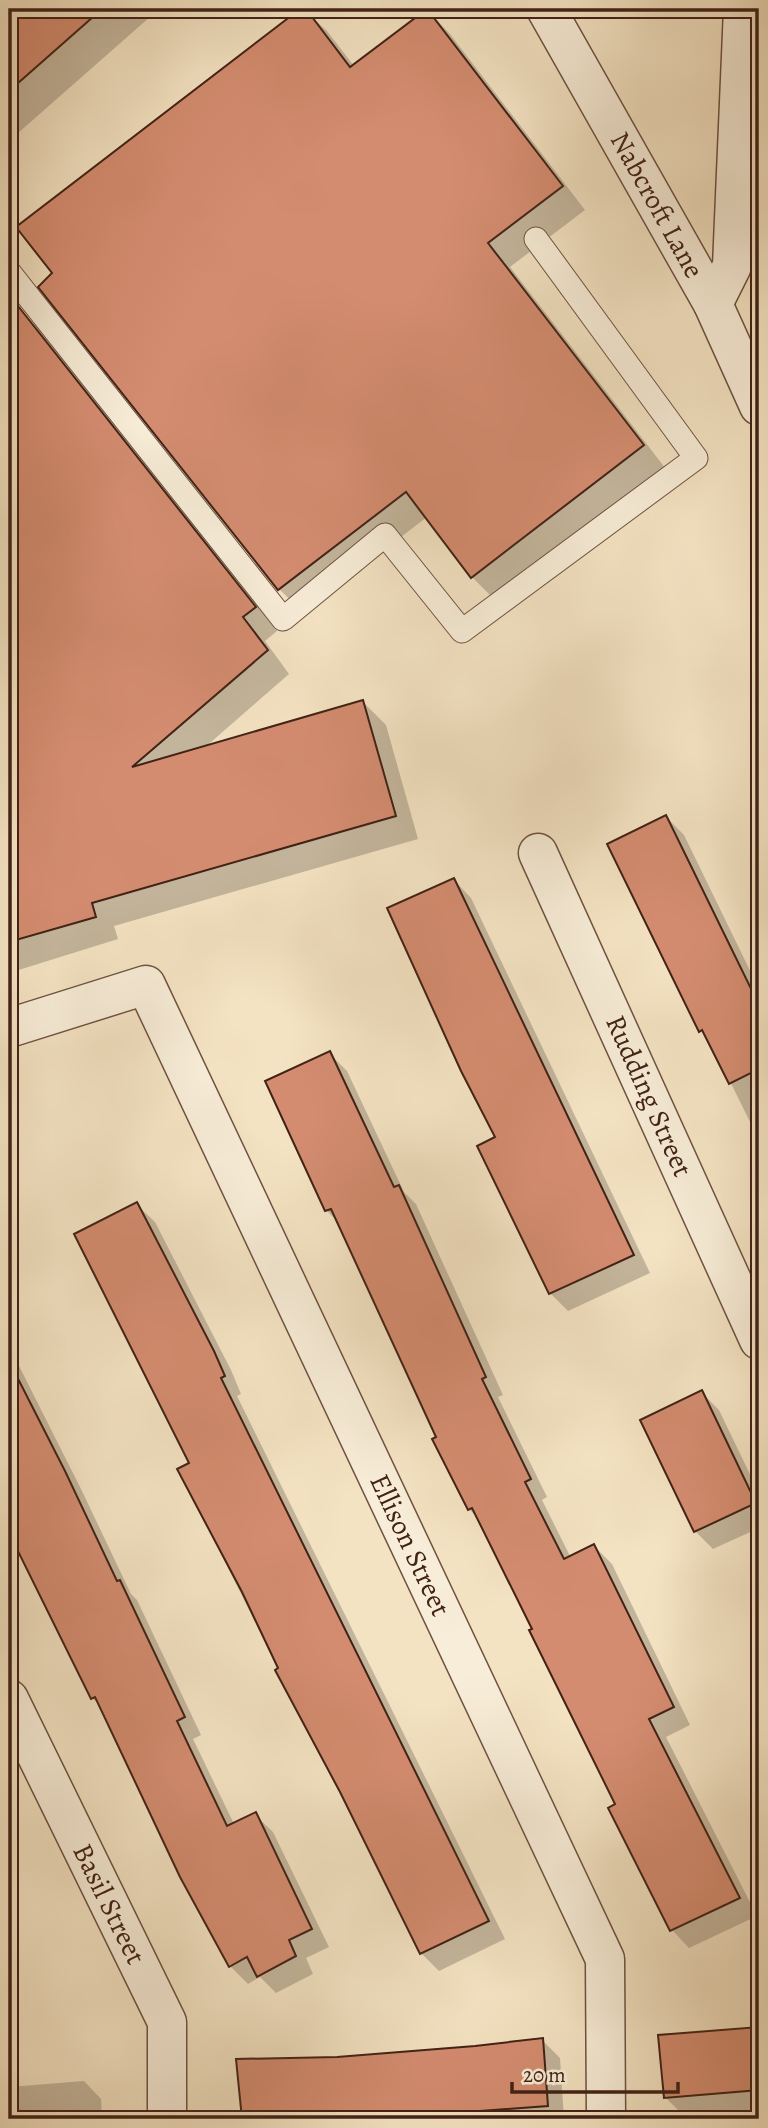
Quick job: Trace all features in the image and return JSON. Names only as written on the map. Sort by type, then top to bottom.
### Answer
[{"type":"street","name":"Nabcroft Lane","points":[[546,9],[713,304],[759,406]]},
{"type":"street","points":[[713,304],[732,266],[743,9]]},
{"type":"street","name":"Rudding Street","points":[[538,853],[759,1340]]},
{"type":"street","name":"Ellison Street","points":[[9,1028],[146,985],[605,1959],[606,2119]]},
{"type":"street","name":"Basil Street","points":[[9,1699],[167,2022],[167,2119]]},
{"type":"lane","points":[[9,272],[283,619],[385,535],[462,631],[696,458],[536,239]]},
{"type":"building","points":[[9,9],[102,9],[9,91]]},
{"type":"building","points":[[300,9],[306,9],[350,67],[427,9],[563,186],[488,243],[644,445],[471,578],[406,492],[278,590],[38,287],[52,273],[16,227]]},
{"type":"building","points":[[18,306],[256,607],[243,617],[268,650],[132,767],[363,700],[396,816],[92,903],[96,917],[9,942],[9,315]]},
{"type":"building","points":[[666,815],[759,1005],[759,1069],[729,1084],[702,1030],[699,1032],[607,844]]},
{"type":"building","points":[[454,878],[634,1255],[549,1294],[477,1146],[495,1137],[461,1071],[387,908]]},
{"type":"building","points":[[330,1051],[394,1187],[399,1185],[486,1377],[482,1379],[531,1479],[525,1482],[564,1559],[594,1544],[674,1707],[649,1719],[740,1898],[670,1931],[608,1808],[615,1804],[529,1630],[532,1629],[472,1508],[468,1510],[432,1439],[436,1437],[331,1209],[325,1211],[265,1081]]},
{"type":"building","points":[[137,1202],[214,1351],[225,1376],[221,1378],[489,1921],[420,1954],[340,1792],[275,1670],[278,1668],[242,1592],[177,1469],[189,1463],[74,1234]]},
{"type":"building","points":[[9,1361],[117,1581],[120,1580],[185,1717],[177,1721],[227,1826],[256,1812],[312,1929],[289,1940],[296,1956],[257,1977],[247,1957],[229,1967],[180,1877],[95,1697],[91,1699],[9,1533]]},
{"type":"building","points":[[702,1390],[756,1503],[694,1532],[640,1420]]},
{"type":"building","points":[[759,2027],[759,2090],[664,2098],[658,2035]]},
{"type":"building","points":[[543,2038],[548,2106],[372,2119],[242,2119],[236,2059],[337,2057]]}]
